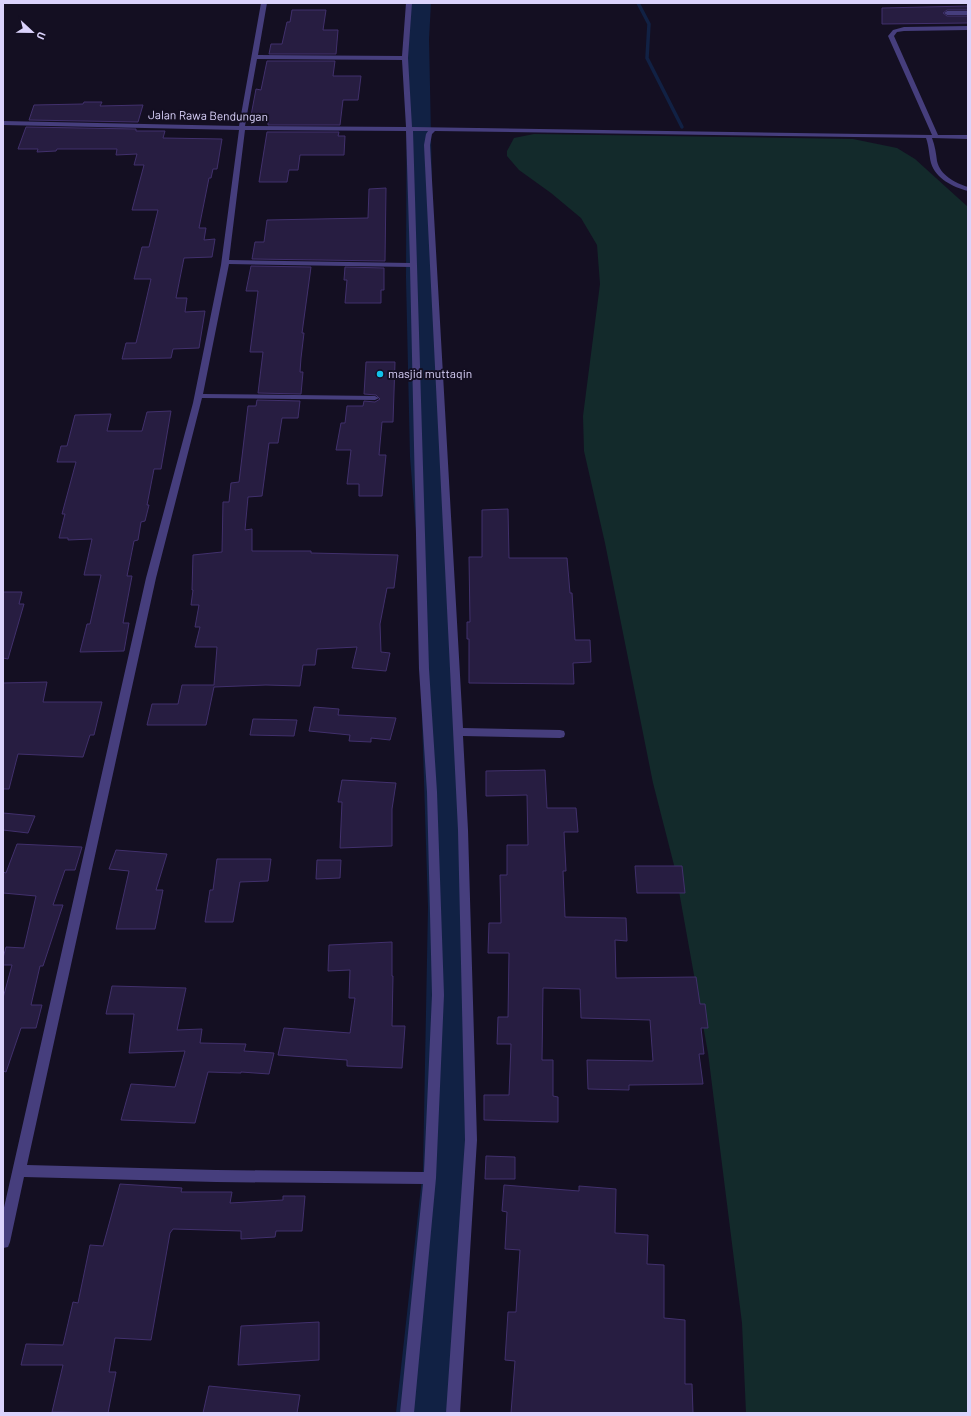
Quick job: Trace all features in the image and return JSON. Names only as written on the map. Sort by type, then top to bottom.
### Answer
[{"type":"street","points":[[3,1242],[152,578],[199,396],[226,262],[242,128],[264,3]]},
{"type":"street","points":[[407,1413],[430,1178],[438,994],[432,792],[424,668],[410,129],[405,58],[408,3]]},
{"type":"street","points":[[947,13],[968,13]]},
{"type":"street","points":[[936,137],[891,36],[895,31],[904,30],[968,28]]},
{"type":"street","points":[[254,57],[405,58]]},
{"type":"street","name":"Jalan Rawa Bendungan","points":[[3,123],[242,128],[430,129],[881,137],[968,137]]},
{"type":"street","points":[[430,129],[427,145],[463,830],[471,1140],[453,1413]]},
{"type":"street","points":[[927,136],[935,165],[939,173],[954,183],[968,189]]},
{"type":"street","points":[[226,262],[413,265]]},
{"type":"street","points":[[199,396],[375,398]]},
{"type":"street","points":[[458,732],[560,734]]},
{"type":"street","points":[[19,1171],[216,1176],[430,1178]]},
{"type":"green space","points":[[534,134],[853,139],[897,148],[915,159],[968,207],[968,1413],[746,1413],[742,1323],[708,1053],[675,869],[653,783],[605,543],[584,451],[583,416],[600,284],[597,245],[581,218],[551,193],[519,170],[507,156],[507,151],[514,138]]},
{"type":"building","points":[[968,6],[968,10],[947,10],[943,13],[947,16],[968,16],[968,23],[882,24],[882,8]]},
{"type":"building","points":[[292,10],[326,10],[323,30],[338,30],[336,54],[269,54],[271,44],[282,44],[287,22],[290,22]]},
{"type":"building","points":[[267,61],[335,61],[333,76],[361,76],[358,100],[343,100],[340,125],[268,125],[268,120],[250,121],[256,89],[261,90]]},
{"type":"building","points":[[84,102],[102,102],[100,106],[143,105],[138,122],[29,120],[34,105],[83,104]]},
{"type":"building","points":[[26,127],[136,129],[136,131],[165,131],[163,138],[222,139],[217,169],[213,169],[211,178],[209,178],[199,228],[206,228],[204,240],[215,239],[212,257],[184,258],[176,298],[187,298],[185,312],[205,311],[199,348],[173,349],[171,358],[122,359],[126,343],[136,343],[139,331],[151,279],[134,279],[142,247],[149,247],[158,210],[132,210],[144,165],[134,165],[137,154],[116,155],[117,149],[57,149],[56,151],[37,152],[38,149],[18,149]]},
{"type":"building","points":[[267,132],[339,132],[338,136],[345,136],[344,155],[300,155],[298,170],[289,170],[287,182],[259,182]]},
{"type":"building","points":[[386,188],[385,261],[252,259],[255,242],[264,242],[267,220],[368,218],[369,189]]},
{"type":"building","points":[[251,266],[311,267],[302,333],[304,333],[300,372],[303,372],[301,394],[258,393],[263,352],[250,352],[258,291],[246,291]]},
{"type":"building","points":[[345,267],[384,268],[384,290],[381,290],[381,303],[345,303],[347,280],[344,280]]},
{"type":"building","points":[[366,362],[395,362],[393,422],[382,422],[379,455],[386,455],[382,496],[359,496],[359,484],[347,484],[351,450],[336,450],[341,423],[345,423],[347,406],[363,406],[364,401],[375,402],[380,399],[376,395],[364,394]]},
{"type":"building","points":[[257,400],[300,401],[298,418],[282,418],[278,443],[269,443],[262,496],[248,497],[245,530],[252,529],[252,551],[311,551],[311,553],[398,555],[394,588],[387,588],[380,624],[381,652],[390,653],[386,671],[352,668],[357,647],[317,649],[315,665],[303,665],[300,686],[266,685],[214,687],[206,725],[147,725],[152,704],[178,704],[182,685],[214,685],[217,647],[195,647],[200,627],[195,627],[199,605],[191,605],[193,590],[193,555],[222,552],[223,502],[229,502],[231,483],[239,482],[248,406],[256,406]]},
{"type":"building","points":[[171,411],[161,469],[154,469],[147,505],[149,505],[145,521],[141,522],[138,540],[134,541],[127,576],[132,576],[123,623],[129,623],[124,651],[80,652],[87,624],[90,624],[101,575],[84,575],[92,539],[68,540],[68,538],[59,538],[65,514],[62,514],[76,462],[57,462],[61,446],[67,446],[75,415],[111,414],[107,431],[142,431],[147,412]]},
{"type":"building","points":[[508,509],[509,558],[567,558],[570,593],[572,593],[575,640],[590,640],[591,662],[573,663],[574,684],[469,683],[469,639],[467,639],[467,622],[470,622],[469,557],[482,557],[482,510]]},
{"type":"building","points":[[3,592],[22,592],[19,604],[24,604],[8,659],[3,658]]},
{"type":"building","points":[[47,682],[43,702],[102,702],[94,735],[90,735],[83,757],[18,754],[9,789],[3,789],[3,683]]},
{"type":"building","points":[[314,707],[339,709],[338,715],[396,718],[390,740],[371,738],[371,742],[349,741],[350,735],[309,731]]},
{"type":"building","points":[[253,719],[297,720],[294,736],[250,735]]},
{"type":"building","points":[[545,770],[547,808],[576,808],[578,832],[564,832],[566,871],[563,871],[565,917],[626,918],[627,941],[615,940],[616,978],[696,977],[700,1004],[705,1004],[708,1028],[701,1028],[704,1054],[699,1054],[703,1084],[629,1085],[629,1090],[588,1089],[587,1060],[653,1061],[650,1020],[581,1018],[580,989],[543,988],[542,1060],[553,1060],[553,1096],[558,1097],[558,1122],[484,1120],[484,1095],[509,1095],[511,1044],[497,1044],[498,1017],[508,1017],[509,953],[488,953],[489,923],[501,923],[500,875],[507,875],[507,845],[528,845],[527,795],[486,796],[486,771]]},
{"type":"building","points":[[342,780],[396,783],[392,809],[392,846],[340,848],[342,802],[338,802]]},
{"type":"building","points":[[3,813],[35,816],[28,833],[3,830]]},
{"type":"building","points":[[17,844],[82,847],[75,870],[65,870],[53,905],[63,905],[43,966],[40,966],[31,1005],[42,1005],[36,1028],[21,1028],[6,1072],[3,1071],[3,998],[12,965],[3,965],[3,958],[6,947],[24,948],[36,896],[3,893],[3,872],[6,873]]},
{"type":"building","points":[[116,850],[167,854],[156,890],[163,890],[155,929],[116,929],[129,871],[109,869]]},
{"type":"building","points":[[217,859],[271,859],[268,881],[240,882],[233,922],[205,922],[210,890],[213,890]]},
{"type":"building","points":[[317,860],[341,860],[340,878],[316,879]]},
{"type":"building","points":[[635,866],[682,866],[685,893],[637,893]]},
{"type":"building","points":[[392,942],[392,1026],[405,1026],[402,1068],[347,1066],[347,1060],[278,1055],[284,1028],[350,1033],[355,998],[349,998],[350,970],[328,971],[329,945]]},
{"type":"building","points":[[112,986],[186,988],[177,1030],[202,1029],[200,1043],[246,1044],[244,1051],[274,1053],[269,1074],[208,1072],[195,1123],[121,1120],[131,1084],[175,1087],[185,1051],[129,1053],[134,1014],[106,1014]]},
{"type":"building","points":[[486,1156],[515,1157],[515,1179],[485,1179]]},
{"type":"building","points":[[120,1184],[182,1188],[181,1192],[232,1192],[230,1203],[283,1200],[283,1196],[305,1196],[302,1231],[276,1231],[275,1237],[241,1239],[241,1231],[173,1229],[170,1233],[151,1340],[115,1338],[109,1372],[116,1372],[108,1413],[52,1412],[63,1365],[21,1365],[26,1344],[63,1345],[73,1302],[78,1303],[90,1245],[103,1246]]},
{"type":"building","points":[[504,1185],[579,1191],[579,1186],[616,1189],[615,1233],[648,1235],[647,1264],[664,1265],[664,1318],[685,1320],[685,1384],[692,1384],[693,1413],[511,1413],[515,1361],[505,1360],[508,1312],[516,1312],[520,1250],[505,1249],[507,1212],[502,1211]]},
{"type":"building","points":[[319,1322],[319,1360],[238,1365],[241,1326]]},
{"type":"building","points":[[209,1386],[300,1395],[297,1413],[203,1413]]},
{"type":"waterway","points":[[421,3],[418,39],[420,278],[426,457],[433,531],[449,907],[448,1169],[424,1413]]},
{"type":"waterway","points":[[638,3],[649,24],[647,58],[682,127]]},
{"type":"place","name":"masjid muttaqin","points":[[380,374]]}]
